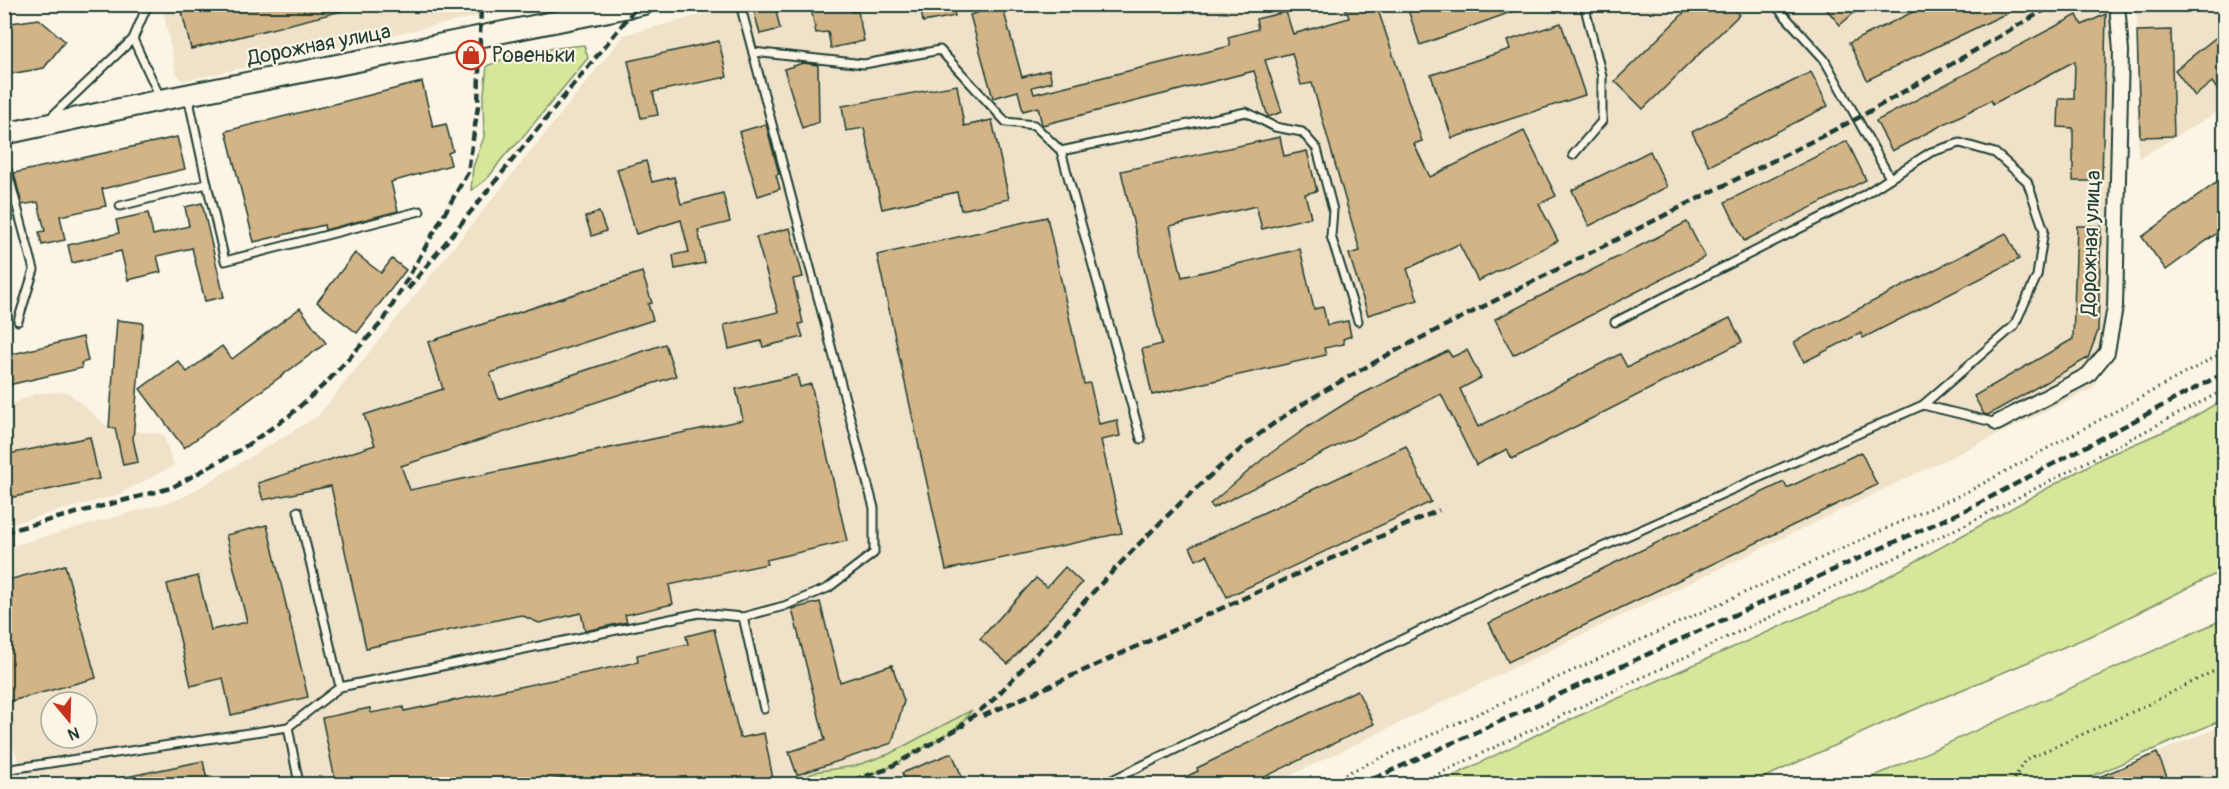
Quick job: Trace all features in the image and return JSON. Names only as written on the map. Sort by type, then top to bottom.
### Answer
[{"type":"street","name":"Дорожная улица","points":[[4,134],[161,100],[644,4]]},
{"type":"street","name":"Дорожная улица","points":[[1997,423],[2088,375],[2107,352],[2115,307],[2121,51],[2117,4]]},
{"type":"lane","points":[[41,126],[133,39],[148,4]]},
{"type":"lane","points":[[4,770],[288,728],[340,687],[699,614],[743,617],[784,606],[828,588],[874,553],[874,508],[740,4]]},
{"type":"lane","points":[[1573,155],[1602,121],[1602,76],[1584,4]]},
{"type":"lane","points":[[1774,4],[1824,59],[1890,178]]},
{"type":"lane","points":[[133,39],[161,100]]},
{"type":"lane","points":[[753,52],[864,64],[940,50],[1006,122],[1034,125],[1061,151],[1141,439]]},
{"type":"lane","points":[[188,95],[225,261],[420,211]]},
{"type":"lane","points":[[1061,151],[1246,112],[1275,127],[1302,132],[1317,149],[1333,210],[1331,236],[1358,321]]},
{"type":"lane","points":[[1104,784],[1487,598],[1923,405],[2014,326],[2037,276],[2044,230],[2027,181],[1995,153],[1960,143],[1931,152],[1856,200],[1615,322]]},
{"type":"lane","points":[[4,158],[34,270],[18,321]]},
{"type":"lane","points":[[120,206],[207,184]]},
{"type":"lane","points":[[1923,405],[1997,423]]},
{"type":"lane","points":[[298,511],[340,687]]},
{"type":"lane","points":[[743,617],[764,709]]},
{"type":"lane","points":[[288,728],[299,784]]},
{"type":"path","points":[[1323,784],[1971,490],[2224,352]]},
{"type":"path","points":[[1417,784],[1975,520],[2224,390]]},
{"type":"path","points":[[2011,784],[2025,759],[2141,708],[2224,666]]},
{"type":"shaded area","points":[[744,4],[2112,5],[2127,207],[2123,309],[2094,388],[1273,784],[27,784],[5,724],[5,548],[182,498],[318,416],[624,35]]},
{"type":"shaded area","points":[[162,5],[528,5],[183,81],[176,73]]},
{"type":"shaded area","points":[[2132,5],[2224,5],[2224,108],[2138,159],[2137,19]]},
{"type":"shaded area","points":[[68,392],[109,428],[163,434],[174,466],[115,496],[5,525],[5,407],[37,393]]},
{"type":"shaded area","points":[[2224,725],[2224,784],[2081,784],[2157,753]]},
{"type":"green space","points":[[584,45],[588,58],[487,179],[471,190],[473,167],[484,137],[483,102],[487,66],[520,52]]},
{"type":"green space","points":[[2224,399],[2224,570],[2095,634],[1899,716],[1750,784],[1437,784],[1540,733],[1871,586],[2102,458],[2183,423]]},
{"type":"green space","points":[[2224,619],[2224,719],[2074,784],[1857,784]]},
{"type":"green space","points":[[972,710],[958,728],[885,770],[840,784],[787,784],[819,771],[855,766],[889,754]]},
{"type":"building","points":[[180,4],[350,4],[350,9],[191,49]]},
{"type":"building","points":[[810,4],[851,4],[852,12],[858,11],[864,41],[831,48],[828,32],[816,33]]},
{"type":"building","points":[[920,4],[952,4],[955,16],[923,22]]},
{"type":"building","points":[[1344,4],[1376,4],[1422,141],[1414,144],[1430,177],[1524,131],[1556,196],[1539,204],[1558,241],[1478,281],[1459,244],[1407,269],[1418,300],[1368,315],[1349,254],[1360,251],[1312,83],[1301,85],[1292,53],[1265,60],[1282,112],[1268,117],[1254,71],[1042,125],[1038,107],[1023,111],[1018,91],[993,98],[970,15],[1002,5],[1022,77],[1049,70],[1052,82],[1032,87],[1034,94],[1230,46],[1228,37],[1258,29],[1256,19],[1286,12],[1293,34],[1349,18]]},
{"type":"building","points":[[1406,4],[1528,4],[1528,6],[1420,45]]},
{"type":"building","points":[[1693,4],[1729,4],[1739,15],[1643,109],[1615,81]]},
{"type":"building","points":[[1822,4],[1864,4],[1840,25]]},
{"type":"building","points":[[1929,4],[2026,4],[1867,80],[1849,43]]},
{"type":"building","points":[[775,6],[780,29],[760,34],[754,11]]},
{"type":"building","points":[[2106,14],[2102,181],[2073,181],[2073,128],[2058,127],[2059,99],[2074,99],[2075,61],[1993,104],[1991,100],[1892,151],[1876,121],[2077,15],[2082,25]]},
{"type":"building","points":[[39,19],[65,41],[44,68],[4,75],[4,24]]},
{"type":"building","points":[[1561,23],[1585,95],[1452,138],[1431,75],[1510,49],[1507,41]]},
{"type":"building","points":[[2171,30],[2174,136],[2140,137],[2137,31]]},
{"type":"building","points":[[2224,31],[2224,99],[2212,82],[2195,96],[2175,70]]},
{"type":"building","points":[[719,41],[727,77],[653,92],[658,115],[641,118],[628,61]]},
{"type":"building","points":[[803,63],[818,65],[819,122],[802,128],[784,69]]},
{"type":"building","points":[[1811,72],[1828,106],[1709,166],[1692,132]]},
{"type":"building","points":[[422,82],[433,127],[446,124],[453,151],[448,153],[451,165],[391,182],[398,211],[325,230],[324,225],[254,242],[226,131]]},
{"type":"building","points":[[957,85],[964,126],[992,120],[1009,199],[961,210],[957,192],[882,209],[864,128],[846,131],[842,106]]},
{"type":"building","points":[[766,124],[779,174],[776,175],[780,189],[758,196],[739,132]]},
{"type":"building","points":[[177,137],[185,169],[102,189],[106,206],[60,216],[65,240],[42,245],[39,232],[45,231],[38,202],[22,205],[14,173]]},
{"type":"building","points":[[1280,137],[1284,156],[1307,151],[1317,191],[1305,194],[1311,217],[1262,229],[1256,206],[1170,226],[1182,277],[1300,249],[1314,309],[1323,307],[1327,325],[1348,321],[1351,336],[1343,339],[1344,344],[1324,348],[1326,355],[1152,395],[1142,349],[1162,344],[1121,171]]},
{"type":"building","points":[[1847,141],[1866,180],[1744,241],[1725,202]]},
{"type":"building","points":[[1650,151],[1667,187],[1589,226],[1572,190]]},
{"type":"building","points":[[646,161],[652,182],[674,177],[681,204],[723,193],[730,222],[698,230],[705,263],[675,269],[673,255],[689,252],[681,220],[636,234],[617,169]]},
{"type":"building","points":[[2224,177],[2224,228],[2166,270],[2142,237]]},
{"type":"building","points":[[4,182],[12,208],[4,210]]},
{"type":"building","points":[[202,203],[224,297],[205,301],[192,248],[157,256],[161,272],[128,280],[121,251],[72,263],[68,245],[119,233],[116,220],[148,213],[153,235],[189,226],[185,207]]},
{"type":"building","points":[[599,212],[606,231],[592,236],[585,217]]},
{"type":"building","points":[[1047,217],[1084,384],[1090,383],[1099,424],[1117,420],[1120,436],[1101,440],[1122,533],[946,570],[877,255]]},
{"type":"building","points":[[1687,222],[1705,257],[1513,355],[1495,319]]},
{"type":"building","points":[[2077,226],[2101,226],[2098,331],[2088,358],[1988,415],[1984,414],[1974,396],[2073,339]]},
{"type":"building","points":[[790,228],[803,277],[793,279],[803,323],[799,324],[803,337],[763,347],[761,341],[729,349],[724,325],[778,312],[756,237]]},
{"type":"building","points":[[2006,233],[2019,259],[1863,338],[1861,333],[1804,362],[1794,342]]},
{"type":"building","points":[[355,253],[381,273],[392,259],[406,270],[357,333],[317,302]]},
{"type":"building","points":[[642,272],[652,303],[648,304],[653,320],[490,373],[499,399],[665,344],[676,376],[401,466],[410,490],[743,420],[736,389],[797,375],[800,387],[811,384],[847,541],[766,560],[767,564],[669,585],[673,604],[625,615],[627,622],[585,631],[581,613],[539,623],[521,615],[366,648],[331,486],[263,500],[258,483],[375,445],[364,415],[443,389],[428,342]]},
{"type":"building","points":[[300,308],[326,343],[184,448],[140,389],[178,361],[187,372],[222,346],[232,359]]},
{"type":"building","points":[[1730,318],[1742,342],[1512,459],[1507,449],[1476,465],[1441,394],[1213,508],[1210,504],[1264,458],[1309,426],[1354,398],[1448,351],[1452,357],[1467,350],[1481,378],[1460,389],[1478,427],[1620,354],[1627,367]]},
{"type":"building","points":[[117,320],[143,323],[133,439],[138,462],[123,465],[115,428],[109,428]]},
{"type":"building","points":[[83,337],[88,361],[81,363],[82,368],[4,386],[4,356]]},
{"type":"building","points":[[90,437],[99,479],[4,499],[4,455]]},
{"type":"building","points":[[1406,446],[1431,502],[1227,597],[1207,555],[1196,560],[1190,547]]},
{"type":"building","points":[[1861,452],[1877,485],[1508,662],[1489,623],[1784,482],[1787,488]]},
{"type":"building","points":[[267,525],[308,697],[231,715],[223,678],[191,686],[167,584],[198,576],[211,630],[247,622],[226,535]]},
{"type":"building","points":[[65,565],[96,678],[52,690],[39,690],[39,693],[4,703],[4,581]]},
{"type":"building","points":[[1065,567],[1082,583],[1008,664],[980,639],[1036,578],[1047,587]]},
{"type":"building","points":[[820,602],[840,682],[892,665],[904,701],[892,743],[797,775],[789,752],[825,740],[792,609]]},
{"type":"building","points":[[714,629],[740,738],[764,733],[774,784],[563,784],[561,778],[529,784],[336,784],[322,718],[370,708],[371,713],[403,707],[404,711],[638,662],[637,655],[688,644],[686,636]]},
{"type":"building","points":[[1357,690],[1374,724],[1250,784],[1171,784],[1198,771],[1197,768]]},
{"type":"building","points":[[952,753],[965,784],[907,784],[902,773]]},
{"type":"building","points":[[2157,753],[2170,784],[2082,784]]},
{"type":"building","points":[[203,761],[208,784],[117,784],[116,779]]},
{"type":"railway","points":[[4,532],[171,488],[240,450],[289,416],[328,381],[384,320],[468,172],[478,106],[481,4]]},
{"type":"railway","points":[[408,289],[639,4]]},
{"type":"railway","points":[[958,728],[993,700],[1120,563],[1187,497],[1257,436],[1290,413],[1393,352],[1858,118],[2055,4]]},
{"type":"railway","points":[[1362,784],[1974,506],[2224,373]]},
{"type":"railway","points":[[983,716],[1439,510]]},
{"type":"railway","points":[[840,784],[885,770],[964,725]]},
{"type":"place","name":"Ровеньки","points":[[471,55]]}]
